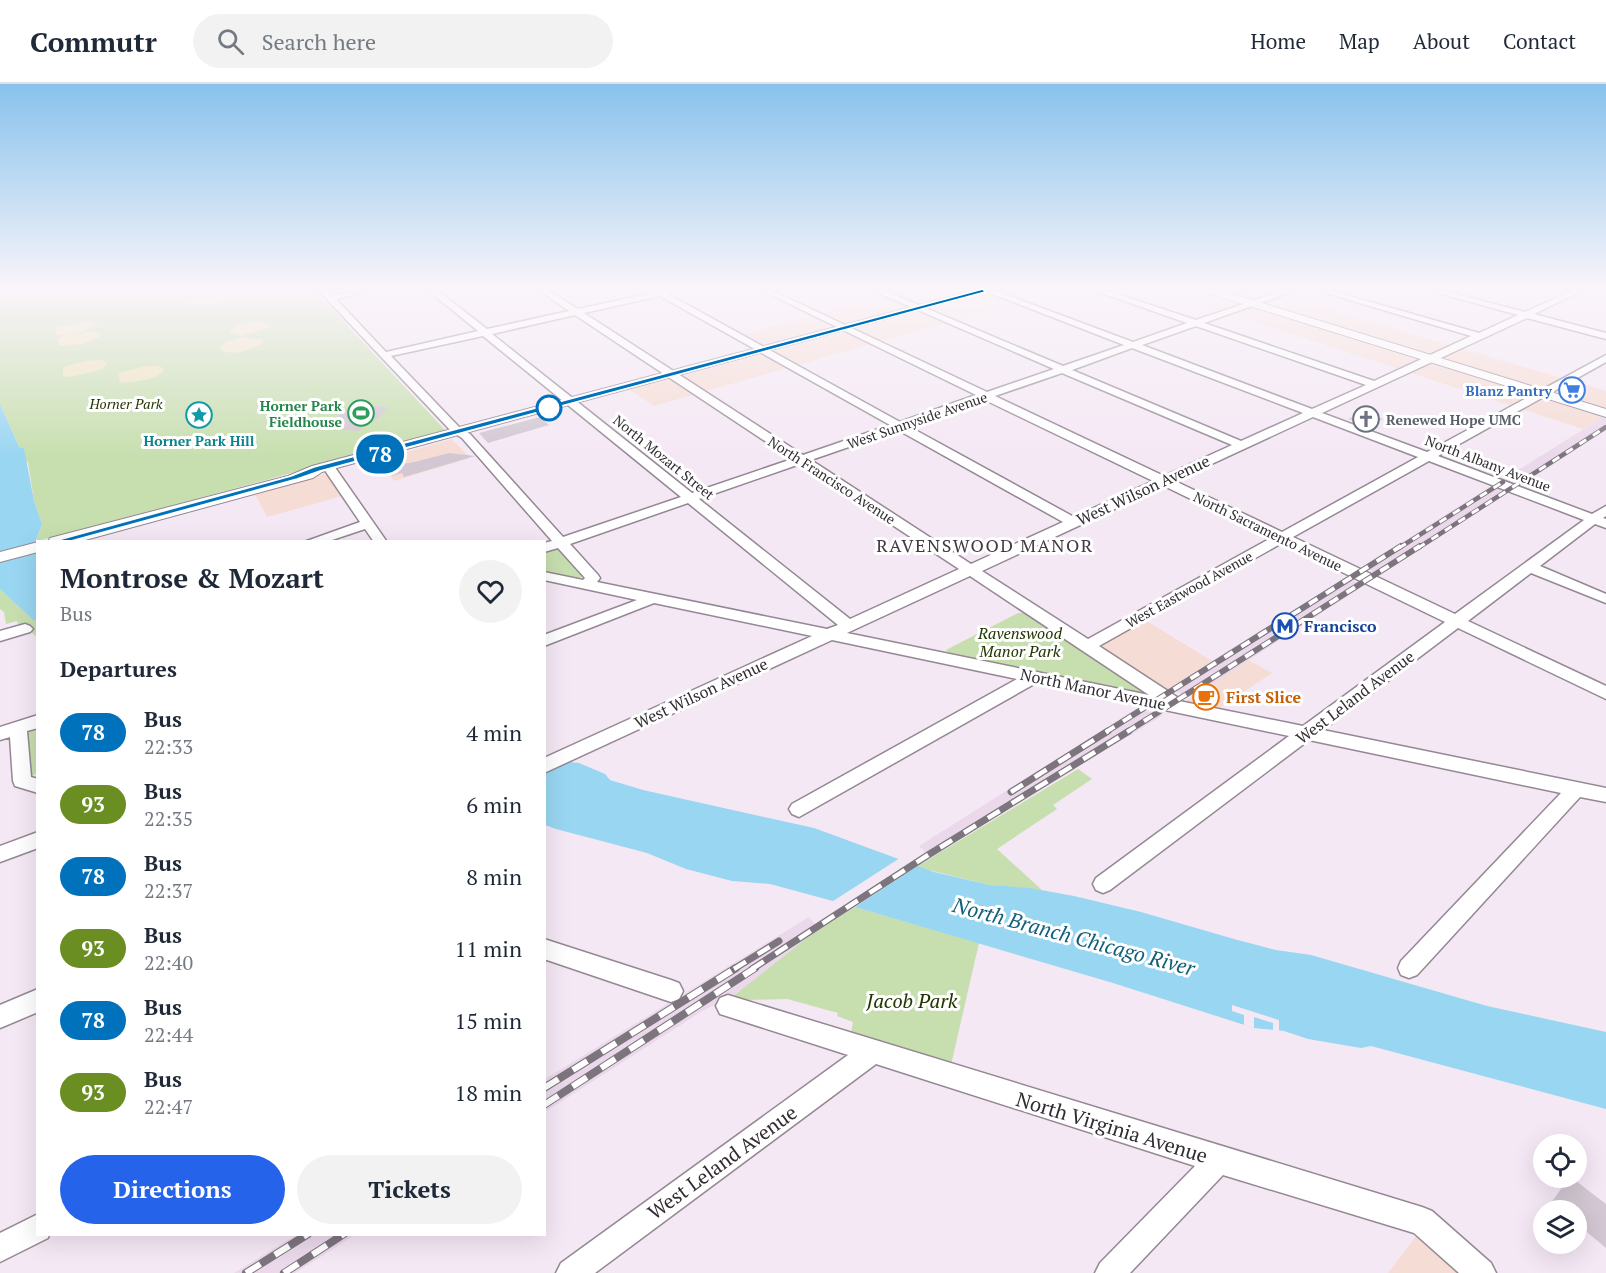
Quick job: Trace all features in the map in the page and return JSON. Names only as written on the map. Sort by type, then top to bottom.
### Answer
[{"type":"main road","points":[[294,477],[305,472],[776,346]]},
{"type":"main road","points":[[1390,346],[1606,413]]},
{"type":"main road","points":[[61,540],[294,477],[334,470],[355,460]]},
{"type":"main road","points":[[0,557],[36,548]]},
{"type":"street","points":[[376,346],[458,432],[466,436],[562,542],[593,578],[587,584]]},
{"type":"street","points":[[384,355],[423,346]]},
{"type":"street","name":"North Mozart Street","points":[[501,346],[848,625]]},
{"type":"street","name":"North Francisco Avenue","points":[[628,346],[1181,707]]},
{"type":"street","points":[[757,346],[1073,522]]},
{"type":"street","name":"North Sacramento Avenue","points":[[884,346],[1606,693]]},
{"type":"street","points":[[1010,346],[1241,445]]},
{"type":"street","name":"West Sunnyside Avenue","points":[[546,547],[1129,346]]},
{"type":"street","name":"North Albany Avenue","points":[[1137,346],[1600,522]]},
{"type":"street","points":[[1263,346],[1374,384]]},
{"type":"street","name":"West Wilson Avenue","points":[[546,765],[1457,346]]},
{"type":"street","name":"West Eastwood Avenue","points":[[1087,646],[1606,358]]},
{"type":"street","points":[[334,470],[380,540]]},
{"type":"street","name":"West Leland Avenue","points":[[1103,884],[1530,567],[1600,522],[1606,510]]},
{"type":"street","points":[[316,540],[368,524]]},
{"type":"street","points":[[1530,567],[1606,598]]},
{"type":"street","name":"North Manor Avenue","points":[[546,576],[1606,795]]},
{"type":"street","points":[[546,640],[655,598]]},
{"type":"street","points":[[0,636],[25,629]]},
{"type":"street","points":[[799,809],[1034,677]]},
{"type":"street","points":[[0,734],[36,722]]},
{"type":"street","points":[[18,728],[22,781],[36,785]]},
{"type":"street","points":[[1409,968],[1576,789]]},
{"type":"street","points":[[0,854],[36,841]]},
{"type":"street","points":[[546,950],[671,991]]},
{"type":"street","points":[[0,1017],[36,1001]]},
{"type":"street","name":"North Virginia Avenue","points":[[728,1006],[1219,1160],[1422,1221],[1481,1273]]},
{"type":"street","name":"West Leland Avenue","points":[[571,1273],[874,1051]]},
{"type":"street","points":[[1110,1273],[1219,1160]]},
{"type":"street","points":[[0,1248],[36,1229]]},
{"type":"shaded area","points":[[790,346],[863,346],[654,406],[630,390]]},
{"type":"shaded area","points":[[1329,346],[1383,346],[1605,416],[1583,429]]},
{"type":"shaded area","points":[[1398,346],[1455,346],[1606,391],[1606,411]]},
{"type":"shaded area","points":[[1603,417],[1606,418],[1606,430],[1521,485],[1504,479]]},
{"type":"shaded area","points":[[452,439],[470,458],[394,481],[378,460]]},
{"type":"shaded area","points":[[324,474],[331,478],[342,496],[267,517],[254,492]]},
{"type":"shaded area","points":[[1491,486],[1508,493],[1380,575],[1363,567]]},
{"type":"shaded area","points":[[1346,577],[1363,586],[1192,697],[1183,695],[1171,687]]},
{"type":"shaded area","points":[[1145,620],[1212,661],[1154,698],[1087,653]]},
{"type":"shaded area","points":[[1248,660],[1272,673],[1214,712],[1178,706]]},
{"type":"shaded area","points":[[1136,709],[1163,715],[930,857],[919,846]]},
{"type":"shaded area","points":[[809,917],[820,930],[731,998],[704,1010],[546,1111],[546,1078]]},
{"type":"shaded area","points":[[1423,1227],[1474,1273],[1388,1273]]},
{"type":"shaded area","points":[[294,1236],[353,1236],[295,1273],[234,1273]]},
{"type":"green space","name":"Horner Park","points":[[0,346],[367,346],[446,431],[75,532],[36,540],[42,524],[34,501],[28,462],[25,461],[24,448],[19,447],[0,404]]},
{"type":"green space","points":[[558,547],[583,573],[583,576],[579,578],[546,571],[546,551]]},
{"type":"green space","points":[[0,589],[33,620],[36,620],[36,636],[28,630],[20,633],[17,621],[6,624],[4,612],[0,609]]},
{"type":"green space","name":"Ravenswood Manor Park","points":[[1018,613],[1026,613],[1145,693],[949,654],[946,650]]},
{"type":"green space","points":[[36,726],[36,774],[32,776],[27,729]]},
{"type":"green space","points":[[1078,769],[1092,779],[1053,805],[1057,809],[997,849],[1042,890],[990,885],[916,867]]},
{"type":"green space","name":"Jacob Park","points":[[855,907],[979,943],[951,1065],[851,1033],[853,1022],[837,1016],[838,1013],[787,999],[731,998],[808,937]]},
{"type":"sand","points":[[256,346],[231,353],[220,350],[220,347]]},
{"type":"sand","points":[[85,361],[107,362],[103,369],[71,377],[63,376],[63,367]]},
{"type":"sand","points":[[147,366],[160,366],[164,370],[155,377],[144,380],[121,383],[118,378],[120,377],[118,373]]},
{"type":"water","points":[[0,404],[19,447],[24,448],[34,501],[42,524],[36,540],[36,620],[33,620],[0,589]]},
{"type":"water","name":"North Branch Chicago River","points":[[546,759],[579,763],[605,774],[610,780],[643,790],[814,828],[934,872],[990,885],[1030,888],[1074,896],[1141,912],[1276,950],[1311,955],[1487,1006],[1606,1032],[1606,1109],[1371,1046],[1361,1048],[1308,1039],[1284,1031],[1254,1028],[1113,983],[855,907],[770,884],[732,881],[686,869],[647,853],[546,825]]},
{"type":"pier","points":[[900,858],[919,865],[852,909],[830,903]]},
{"type":"pier","points":[[1232,1005],[1279,1020],[1279,1032],[1273,1030],[1273,1023],[1254,1017],[1254,1028],[1244,1025],[1244,1015],[1232,1011]]},
{"type":"building","name":"Horner Park Fieldhouse","points":[[352,404],[388,408],[359,431],[325,428]]},
{"type":"building","name":"Renewed Hope UMC","points":[[1362,412],[1383,419],[1369,426],[1348,419]]},
{"type":"building","points":[[540,417],[549,425],[488,443],[479,433]]},
{"type":"building","points":[[449,453],[475,456],[404,477],[402,473],[392,476],[380,460],[389,458],[395,465]]},
{"type":"building","points":[[1562,1188],[1585,1188],[1606,1204],[1606,1248],[1587,1232],[1587,1200],[1553,1200]]},
{"type":"railway","points":[[1418,548],[1606,427]]},
{"type":"railway","points":[[1399,548],[1503,482]]},
{"type":"railway","points":[[1106,732],[1401,546]]},
{"type":"railway","points":[[1127,732],[1420,546]]},
{"type":"railway","points":[[1011,792],[1108,731]]},
{"type":"railway","points":[[752,969],[928,855],[1129,731]]},
{"type":"railway","points":[[734,969],[779,941]]},
{"type":"railway","points":[[546,1087],[736,968]]},
{"type":"railway","points":[[546,1104],[755,968]]},
{"type":"railway","points":[[246,1273],[305,1236]]},
{"type":"railway","points":[[284,1273],[341,1236]]},
{"type":"bus line","name":"78","points":[[63,540],[294,477],[305,472],[777,346]]},
{"type":"place","name":"Blanz Pantry","points":[[1572,390]]},
{"type":"place","name":"Horner Park Fieldhouse","points":[[361,413]]},
{"type":"place","name":"Horner Park Hill","points":[[199,415]]},
{"type":"place","name":"Renewed Hope UMC","points":[[1366,419]]},
{"type":"place","name":"Francisco","points":[[1285,626]]},
{"type":"place","name":"First Slice","points":[[1206,697]]},
{"type":"district","name":"RAVENSWOOD MANOR","points":[[985,545]]}]
